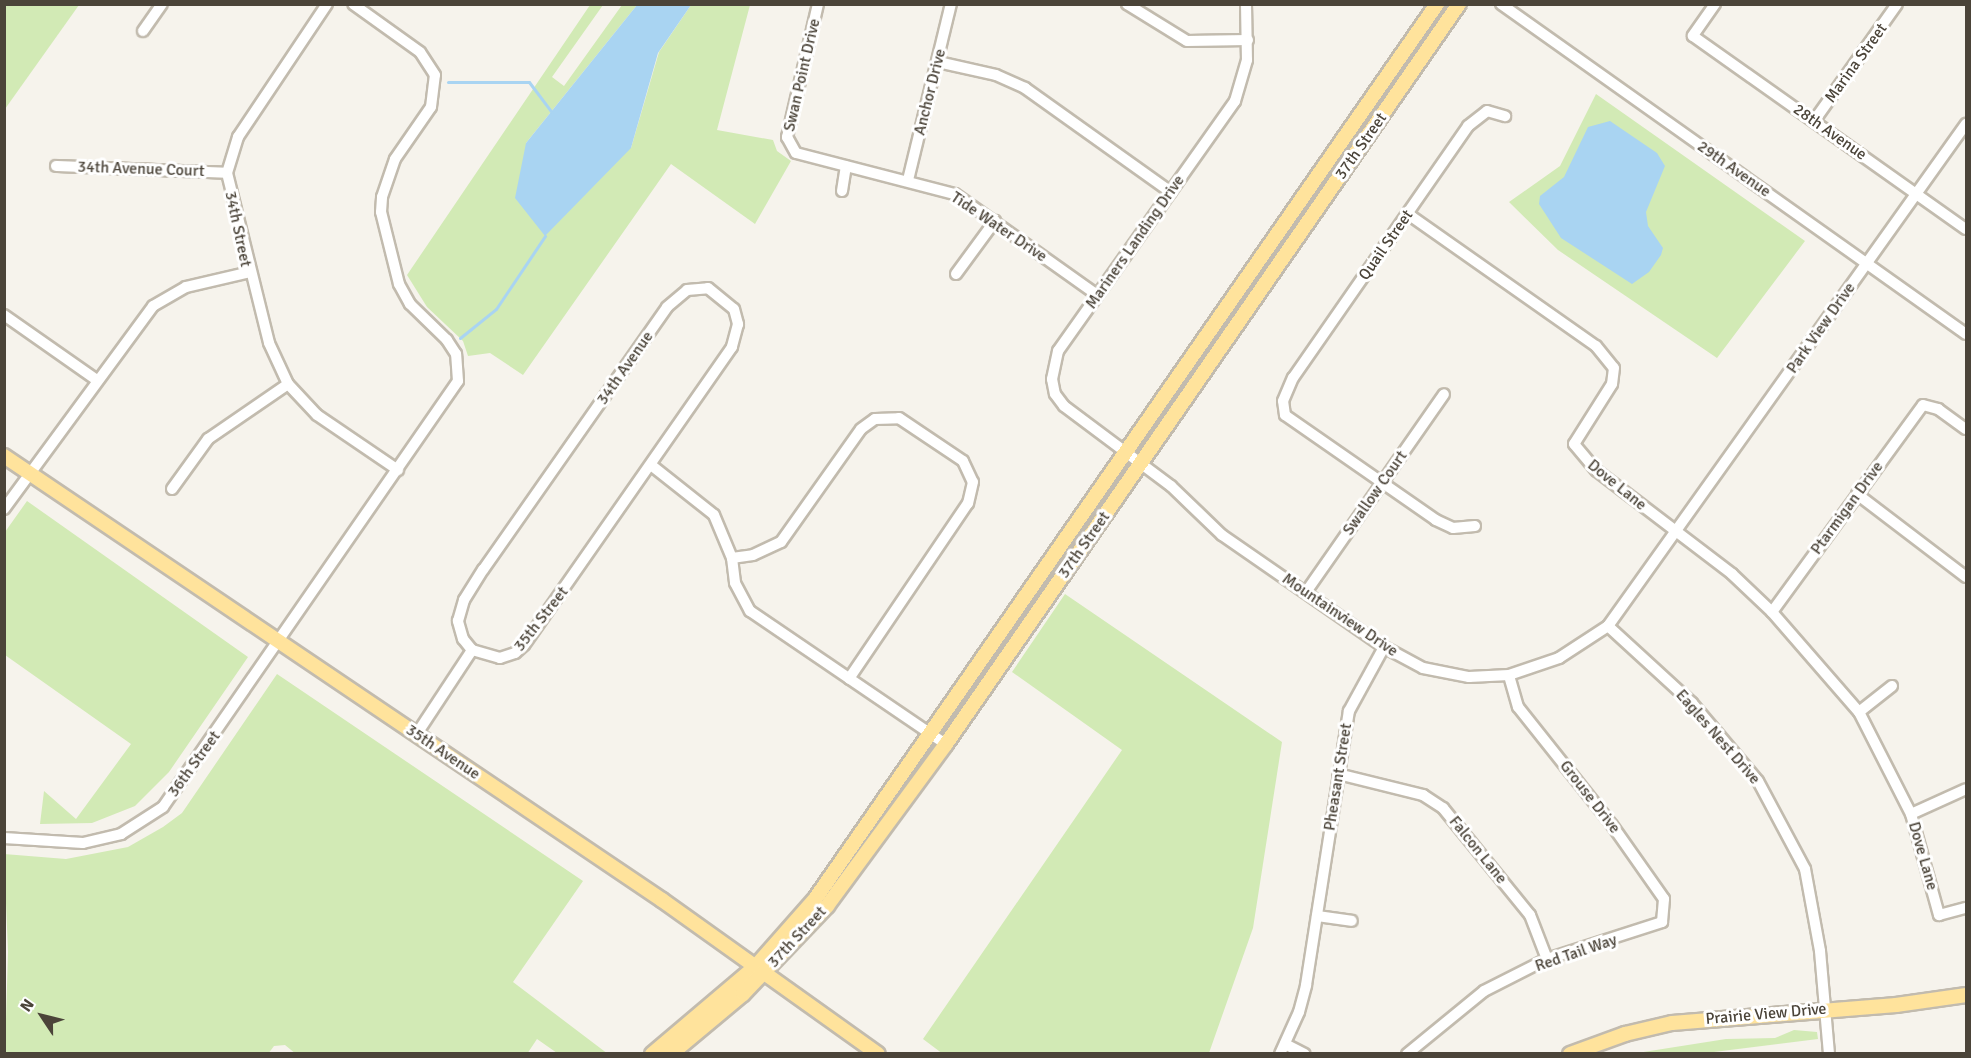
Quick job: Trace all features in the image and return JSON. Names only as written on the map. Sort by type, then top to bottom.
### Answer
[{"type":"main road","name":"37th Street","points":[[652,1053],[761,969],[814,899],[932,734],[1437,4]]},
{"type":"main road","name":"37th Street","points":[[671,1053],[827,906],[946,744],[1459,4]]},
{"type":"main road","name":"35th Avenue","points":[[4,456],[761,969],[878,1053]]},
{"type":"main road","name":"Prairie View Drive","points":[[1570,1053],[1625,1034],[1672,1023],[1896,1005],[1966,995]]},
{"type":"street","points":[[143,31],[162,4]]},
{"type":"street","name":"34th Street","points":[[4,509],[136,324],[160,301],[186,287],[250,272],[227,172],[238,137],[327,4]]},
{"type":"street","points":[[279,643],[458,381],[456,354],[410,304],[399,284],[381,212],[395,159],[431,107],[435,75],[420,52],[353,4]]},
{"type":"street","name":"Swan Point Drive","points":[[789,146],[787,137],[819,4]]},
{"type":"street","name":"Anchor Drive","points":[[908,180],[951,4]]},
{"type":"street","points":[[1127,4],[1186,41],[1248,40]]},
{"type":"street","name":"Mariners Landing Drive","points":[[1128,451],[1064,406],[1052,379],[1058,351],[1234,101],[1243,80],[1248,40],[1246,4]]},
{"type":"street","name":"29th Avenue","points":[[1501,4],[1966,334]]},
{"type":"street","name":"28th Avenue","points":[[1715,4],[1693,36],[1966,229]]},
{"type":"street","name":"Marina Street","points":[[1814,121],[1898,4]]},
{"type":"street","points":[[938,62],[996,75],[1025,88],[1171,192]]},
{"type":"street","name":"Quail Street","points":[[1382,483],[1285,415],[1283,401],[1293,378],[1468,126],[1487,111],[1505,116]]},
{"type":"street","name":"Park View Drive","points":[[1677,533],[1966,124]]},
{"type":"street","name":"Tide Water Drive","points":[[789,146],[796,153],[908,180],[955,194],[1097,295]]},
{"type":"street","name":"34th Avenue Court","points":[[56,166],[227,172]]},
{"type":"street","points":[[842,191],[846,166]]},
{"type":"street","name":"Dove Lane","points":[[1408,214],[1596,346],[1614,368],[1612,384],[1574,444],[1597,471],[1732,574],[1772,612],[1859,712],[1911,814],[1939,915],[1965,909]]},
{"type":"street","points":[[956,274],[995,221]]},
{"type":"street","points":[[250,272],[270,343],[288,384],[317,415],[398,470]]},
{"type":"street","name":"34th Avenue","points":[[472,650],[463,639],[458,621],[464,600],[483,570],[667,308],[687,290],[708,288],[734,309],[737,333],[651,465]]},
{"type":"street","points":[[4,315],[97,380]]},
{"type":"street","points":[[172,489],[208,439],[288,384]]},
{"type":"street","name":"Swallow Court","points":[[1306,592],[1444,394]]},
{"type":"street","name":"Ptarmigan Drive","points":[[1772,612],[1923,405],[1938,409],[1966,429]]},
{"type":"street","points":[[732,558],[753,555],[781,542],[861,429],[875,420],[899,418],[963,461],[973,482],[968,503],[849,679]]},
{"type":"street","name":"Mountainview Drive","points":[[1128,451],[1194,506],[1222,535],[1384,647],[1423,668],[1469,677],[1509,675],[1559,658],[1608,626],[1677,533]]},
{"type":"street","points":[[651,465],[706,505],[719,524],[732,558],[735,583],[747,609],[946,744]]},
{"type":"street","name":"35th Street","points":[[472,650],[500,658],[515,653],[524,645],[651,465]]},
{"type":"street","points":[[1382,483],[1453,528],[1475,526]]},
{"type":"street","points":[[1857,494],[1966,577]]},
{"type":"street","name":"Eagles Nest Drive","points":[[1608,626],[1692,703],[1758,781],[1805,869],[1820,951],[1829,1053]]},
{"type":"street","name":"36th Street","points":[[4,838],[83,843],[121,834],[163,807],[279,643]]},
{"type":"street","name":"Pheasant Street","points":[[1282,1048],[1303,994],[1349,711],[1384,647]]},
{"type":"street","points":[[416,735],[472,650]]},
{"type":"street","name":"Grouse Drive","points":[[1509,675],[1518,707],[1612,825],[1664,899],[1662,922]]},
{"type":"street","points":[[1859,712],[1892,686]]},
{"type":"street","name":"Falcon Lane","points":[[1338,774],[1423,795],[1443,808],[1530,915],[1547,959]]},
{"type":"street","points":[[1911,814],[1966,789]]},
{"type":"street","points":[[1317,916],[1352,921]]},
{"type":"street","name":"Red Tail Way","points":[[1407,1053],[1484,991],[1547,959],[1662,922]]},
{"type":"street","points":[[1282,1048],[1305,1053]]},
{"type":"green space","points":[[4,5],[79,5],[5,109]]},
{"type":"green space","points":[[590,5],[603,5],[552,77],[564,86],[622,5],[637,5],[526,143],[631,148],[659,52],[691,5],[750,5],[717,130],[773,140],[777,151],[791,161],[755,224],[671,164],[523,375],[490,353],[468,356],[463,341],[427,307],[407,275]]},
{"type":"green space","points":[[1596,94],[1805,241],[1717,358],[1558,250],[1509,202],[1560,166]]},
{"type":"green space","points":[[27,501],[248,657],[169,772],[135,806],[92,823],[40,824],[44,791],[76,819],[131,744],[5,655],[5,532]]},
{"type":"green space","points":[[1065,594],[1282,742],[1253,928],[1209,1053],[943,1054],[923,1039],[1122,750],[1012,672]]},
{"type":"green space","points":[[277,674],[583,881],[513,982],[608,1054],[557,1053],[537,1039],[527,1054],[296,1054],[285,1045],[274,1046],[268,1054],[5,1053],[8,952],[4,854],[66,859],[128,847],[163,827],[182,813]]},
{"type":"green space","points":[[1794,1030],[1817,1032],[1818,1039],[1706,1053],[1637,1053],[1726,1039],[1775,1038]]},
{"type":"water","points":[[637,5],[691,5],[658,53],[631,148],[545,236],[515,198],[526,143]]},
{"type":"water","points":[[1610,121],[1657,153],[1665,166],[1646,212],[1648,226],[1663,248],[1649,272],[1632,284],[1561,238],[1539,204],[1540,196],[1564,177],[1588,127]]},
{"type":"waterway","points":[[448,82],[529,82],[552,112]]},
{"type":"waterway","points":[[460,338],[496,309],[545,236]]}]
